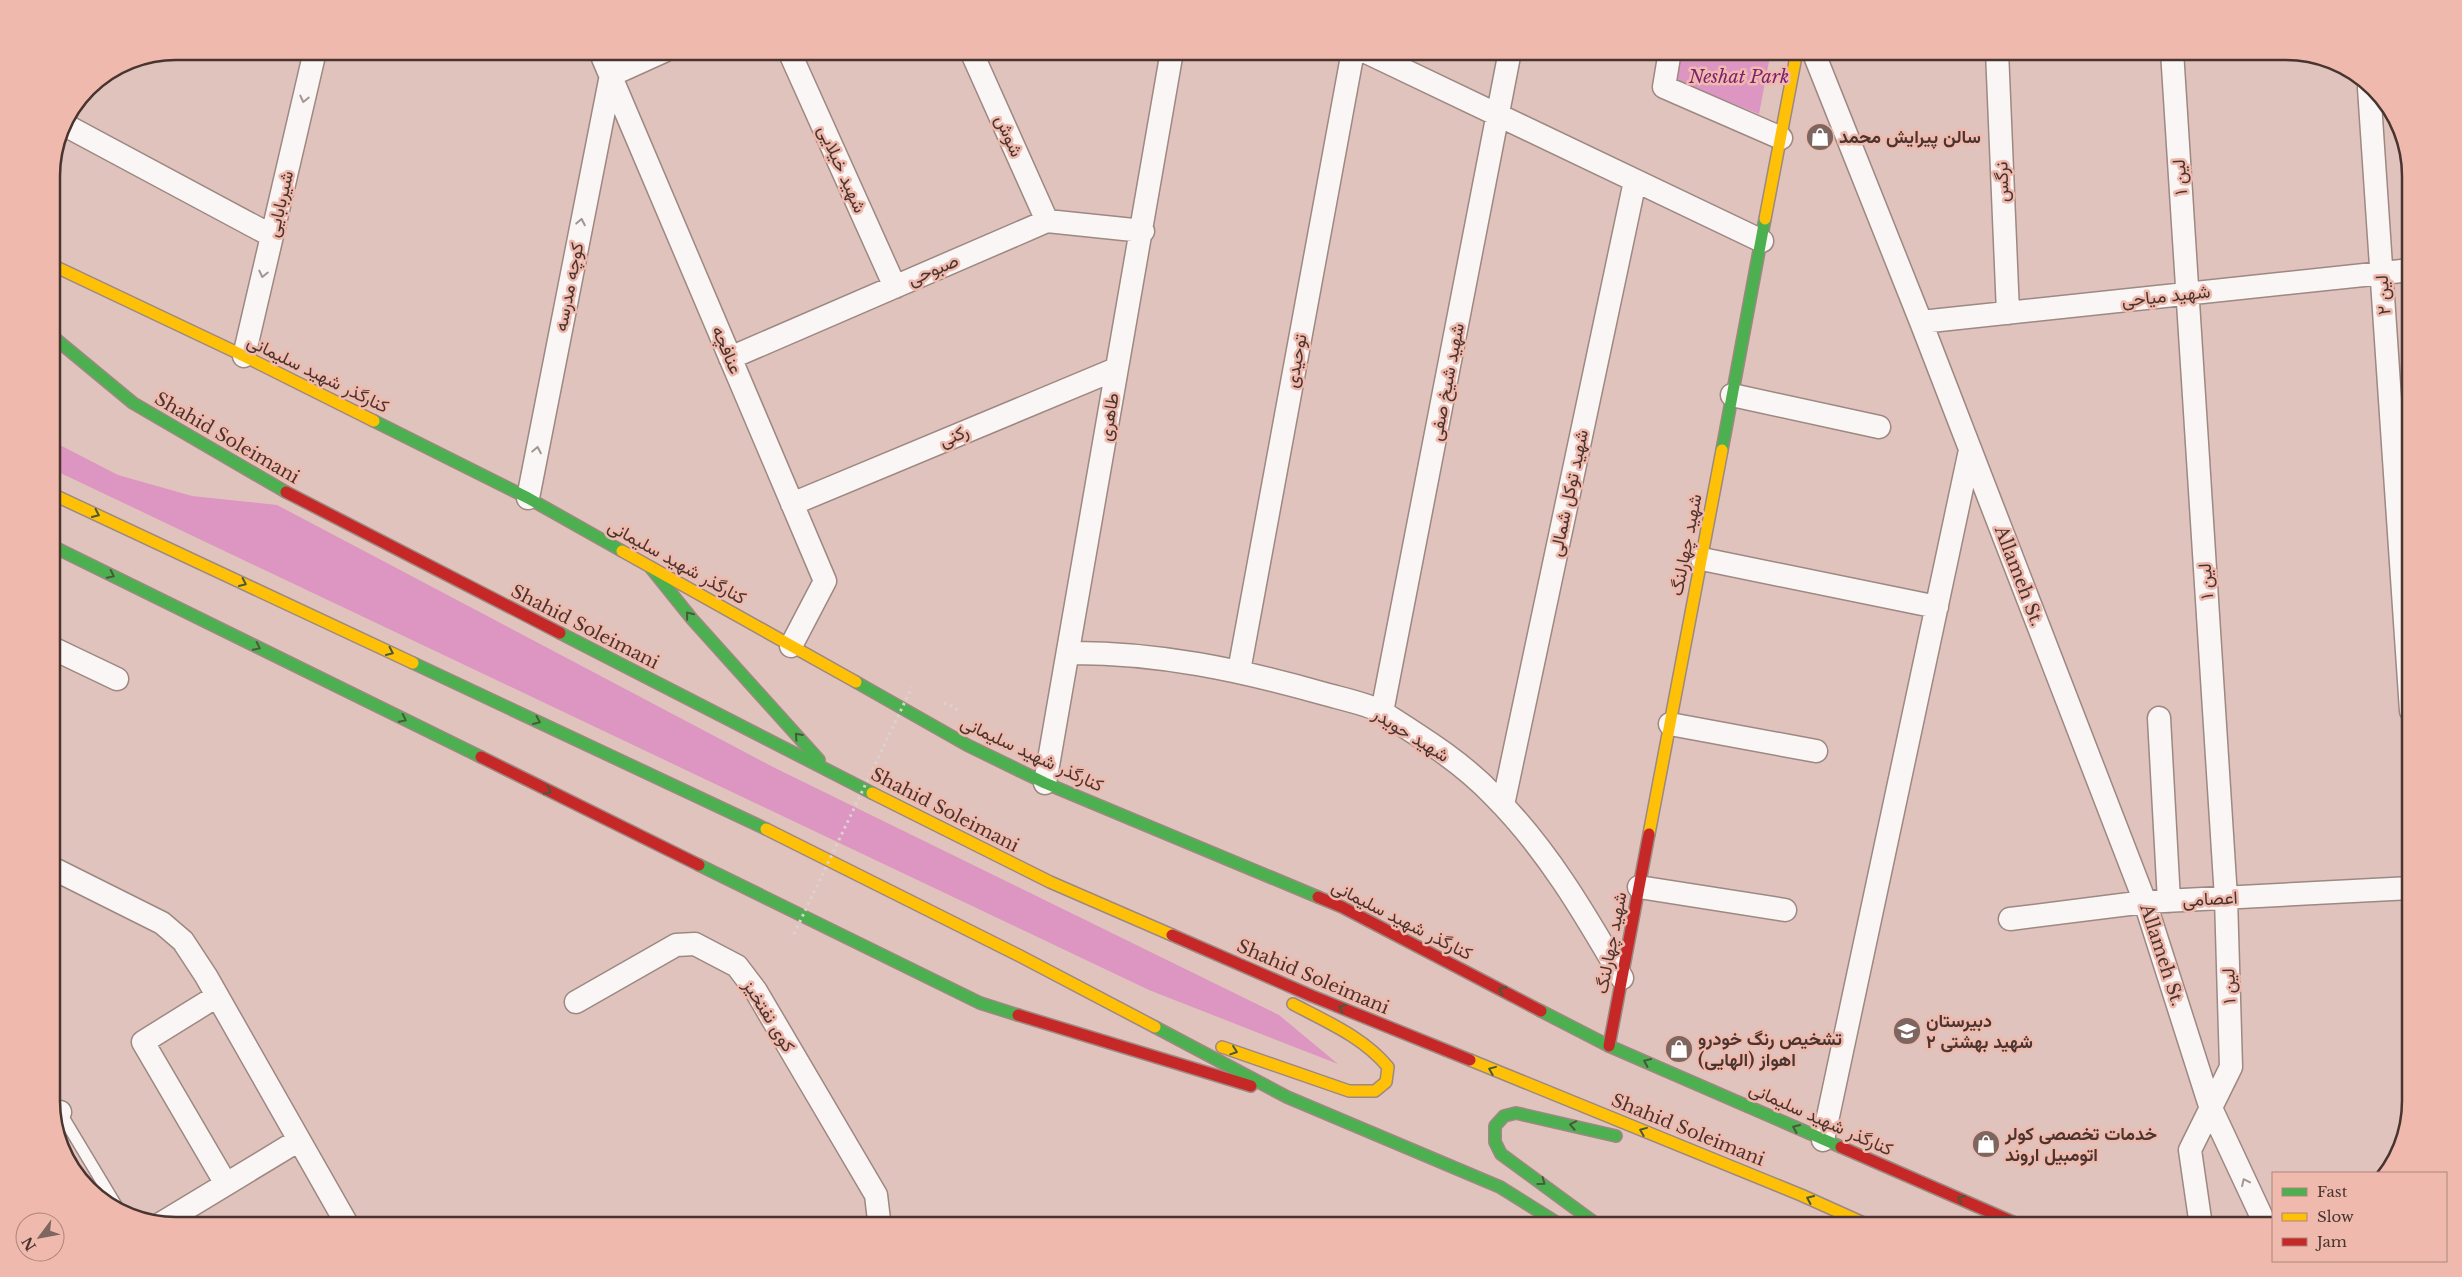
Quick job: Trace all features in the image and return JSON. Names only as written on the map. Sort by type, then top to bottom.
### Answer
[{"type":"main road","name":"شهید چهارلنگ","points":[[1609,1046],[1795,60]]},
{"type":"main road","name":"کنارگذر شهید سلیمانی","points":[[60,269],[244,356],[528,498],[967,745],[1045,783],[1342,907],[1609,1046],[2001,1217]]},
{"type":"main road","name":"Shahid Soleimani","points":[[60,343],[133,403],[276,487],[830,772],[1050,882],[1312,996],[1738,1169],[1849,1217]]},
{"type":"main road","points":[[60,498],[743,817],[1020,956],[1287,1097],[1500,1188],[1547,1217]]},
{"type":"main road","points":[[60,550],[980,1003],[1287,1097]]},
{"type":"main road","points":[[651,568],[692,618],[830,772]]},
{"type":"main road","points":[[1138,1018],[1348,1091],[1375,1091],[1386,1082],[1388,1067],[1382,1058],[1366,1046],[1210,952]]},
{"type":"main road","points":[[1587,1217],[1502,1154],[1495,1142],[1495,1126],[1504,1116],[1516,1113],[1584,1127],[1623,1138]]},
{"type":"main road","points":[[1642,1143],[1738,1169]]},
{"type":"street","name":"شیربابایی","points":[[244,356],[313,60]]},
{"type":"street","name":"عنافچه","points":[[604,60],[825,581],[792,646]]},
{"type":"street","points":[[611,75],[644,60]]},
{"type":"street","name":"شهید خیلایی","points":[[793,60],[895,286]]},
{"type":"street","name":"شوش","points":[[975,60],[1047,221]]},
{"type":"street","name":"طاهری","points":[[1045,783],[1116,369],[1143,231],[1151,171],[1170,60]]},
{"type":"street","name":"توحیدی","points":[[1239,671],[1351,60]]},
{"type":"street","points":[[1383,60],[1762,242]]},
{"type":"street","name":"شهید شیخ صفی","points":[[1382,712],[1508,60]]},
{"type":"street","points":[[1668,60],[1664,87],[1781,138]]},
{"type":"street","name":"Allameh St.","points":[[1817,60],[1921,322],[2145,902],[2210,1106],[2262,1217]]},
{"type":"street","name":"نرگس","points":[[1997,60],[2008,313]]},
{"type":"street","name":"لین ۱","points":[[2173,60],[2226,898],[2231,1067],[2210,1106]]},
{"type":"street","name":"کوچه مدرسه","points":[[528,498],[611,75]]},
{"type":"street","name":"لین ۲","points":[[2370,96],[2402,575]]},
{"type":"street","points":[[71,128],[272,236]]},
{"type":"street","name":"شهید توکل شمالی","points":[[1503,805],[1635,181]]},
{"type":"street","name":"صبوحی","points":[[730,358],[1047,221],[1143,231]]},
{"type":"street","name":"شهید میاحی","points":[[1921,322],[2402,271]]},
{"type":"street","name":"رکنی","points":[[792,504],[1116,369]]},
{"type":"street","points":[[1732,395],[1879,427]]},
{"type":"street","points":[[1823,1140],[1970,450]]},
{"type":"street","points":[[1702,559],[1937,607]]},
{"type":"street","points":[[60,652],[117,679]]},
{"type":"street","name":"شهید حویدر","points":[[1068,652],[1107,652],[1150,656],[1239,671],[1382,712],[1436,746],[1503,805],[1532,839],[1570,891],[1622,978]]},
{"type":"street","points":[[2159,718],[2169,901]]},
{"type":"street","points":[[1670,724],[1816,751]]},
{"type":"street","points":[[60,872],[162,923],[183,941],[217,996],[343,1217]]},
{"type":"street","points":[[1639,887],[1785,910]]},
{"type":"street","name":"اعصامی","points":[[2010,919],[2145,902],[2402,888]]},
{"type":"street","name":"کوی نفتخیز","points":[[576,1002],[676,945],[695,944],[737,966],[756,991],[876,1195],[879,1217]]},
{"type":"street","points":[[217,996],[142,1042],[226,1184]]},
{"type":"street","points":[[2200,1217],[2190,1150],[2210,1106]]},
{"type":"street","points":[[172,1217],[299,1140]]},
{"type":"lane","points":[[61,1120],[111,1198]]},
{"type":"path","points":[[794,934],[912,688]]},
{"type":"green space","name":"Neshat Park","points":[[1679,60],[1769,60],[1759,114],[1675,80]]},
{"type":"green space","points":[[60,445],[118,475],[192,496],[277,505],[773,767],[1279,1015],[1338,1064],[1149,990],[60,473]]},
{"type":"traffic: fast","points":[[1722,450],[1765,219]]},
{"type":"traffic: fast","points":[[60,343],[133,403],[286,492]]},
{"type":"traffic: fast","points":[[374,421],[528,498],[622,551]]},
{"type":"traffic: fast","points":[[60,550],[481,757]]},
{"type":"traffic: fast","points":[[651,568],[692,619],[819,760]]},
{"type":"traffic: fast","points":[[560,633],[872,793]]},
{"type":"traffic: fast","points":[[413,663],[766,829]]},
{"type":"traffic: fast","points":[[856,682],[967,745],[1045,783],[1318,897]]},
{"type":"traffic: fast","points":[[699,865],[980,1003],[1018,1015]]},
{"type":"traffic: fast","points":[[1541,1011],[1609,1046],[1841,1147]]},
{"type":"traffic: fast","points":[[1155,1027],[1287,1097],[1500,1187],[1548,1217]]},
{"type":"traffic: fast","points":[[1587,1217],[1501,1154],[1495,1142],[1495,1126],[1504,1116],[1516,1113],[1616,1136]]},
{"type":"traffic: slow","points":[[1765,219],[1795,60]]},
{"type":"traffic: slow","points":[[60,269],[244,356],[374,421]]},
{"type":"traffic: slow","points":[[1649,834],[1722,450]]},
{"type":"traffic: slow","points":[[60,498],[413,663]]},
{"type":"traffic: slow","points":[[622,551],[856,682]]},
{"type":"traffic: slow","points":[[872,793],[1050,882],[1172,935]]},
{"type":"traffic: slow","points":[[766,829],[1020,956],[1155,1027]]},
{"type":"traffic: slow","points":[[1222,1047],[1349,1091],[1375,1091],[1386,1082],[1388,1067],[1378,1056],[1344,1031],[1293,1004]]},
{"type":"traffic: slow","points":[[1470,1060],[1801,1195],[1850,1217]]},
{"type":"traffic: jam","points":[[286,492],[560,633]]},
{"type":"traffic: jam","points":[[481,757],[699,865]]},
{"type":"traffic: jam","points":[[1609,1046],[1649,834]]},
{"type":"traffic: jam","points":[[1318,897],[1342,907],[1541,1011]]},
{"type":"traffic: jam","points":[[1172,935],[1312,996],[1470,1060]]},
{"type":"traffic: jam","points":[[1018,1015],[1251,1086]]},
{"type":"traffic: jam","points":[[1841,1147],[2001,1217]]},
{"type":"place","name":"سالن پیرایش محمد","points":[[1820,137]]},
{"type":"place","name":"دبیرستان شهید بهشتی ۲","points":[[1907,1031]]},
{"type":"place","name":"تشخیص رنگ خودرو اهواز (الهایی)","points":[[1679,1049]]},
{"type":"place","name":"خدمات تخصصی کولر اتومبیل اروند","points":[[1986,1144]]}]
